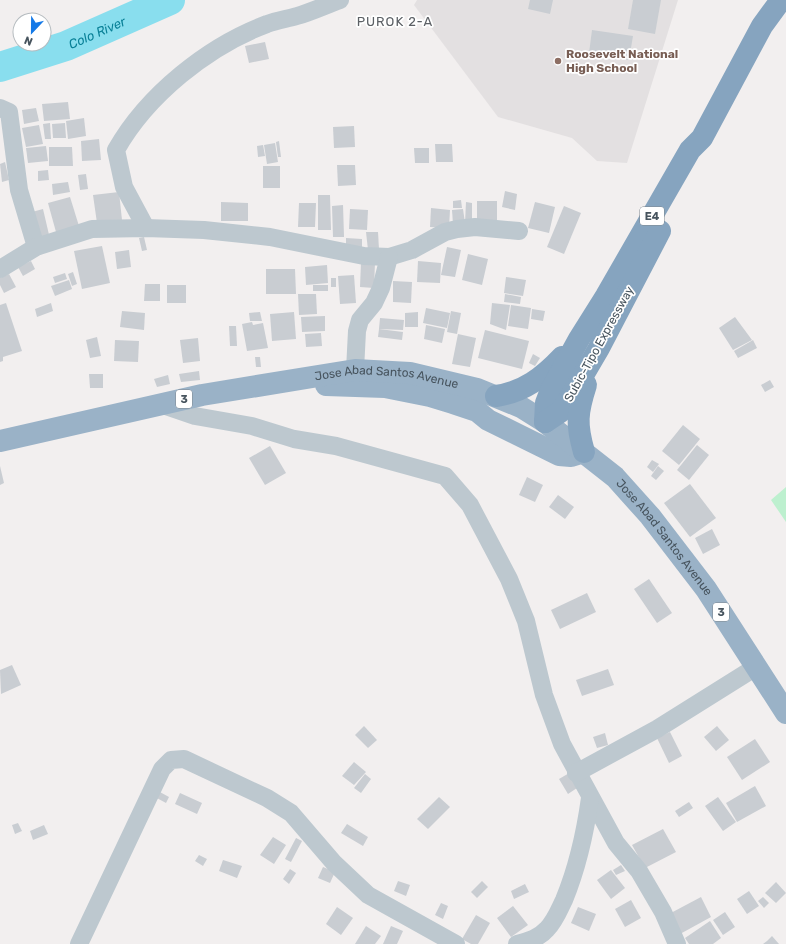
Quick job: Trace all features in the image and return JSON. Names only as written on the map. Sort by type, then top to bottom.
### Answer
[{"type":"highway","name":"Subic-Tipo Expressway","points":[[545,422],[560,412],[568,401],[589,343],[700,155],[702,138],[762,26],[780,0]]},
{"type":"highway","name":"E4","points":[[496,396],[523,390],[589,343]]},
{"type":"highway","name":"E4","points":[[584,452],[579,435],[577,418],[589,343]]},
{"type":"highway","name":"Jose Abad Santos Avenue","points":[[0,441],[202,395],[291,382],[355,370],[410,373],[450,381],[496,396],[520,407],[545,422],[615,477],[650,516],[706,589],[786,713]]},
{"type":"highway","name":"Jose Abad Santos Avenue","points":[[291,382],[307,385],[356,386],[399,390],[430,396],[477,412],[488,420],[559,455],[571,456],[584,452]]},
{"type":"highway","points":[[477,412],[500,414],[522,424],[545,422]]},
{"type":"street","points":[[146,228],[124,187],[116,150],[127,131],[146,108],[170,84],[216,49],[267,24],[298,16],[340,0]]},
{"type":"street","points":[[0,108],[9,112],[19,190],[36,247]]},
{"type":"street","points":[[0,269],[36,247],[92,229],[146,228],[204,230],[270,237],[364,256],[389,257],[412,250],[445,232],[457,229],[475,227],[518,231]]},
{"type":"street","points":[[355,370],[357,331],[360,320],[374,303],[381,288],[389,257]]},
{"type":"street","points":[[160,404],[195,416],[252,426],[294,439],[336,446],[445,476],[470,506],[509,579],[526,621],[544,695],[562,744],[576,773],[616,843],[643,878],[663,912],[677,944]]},
{"type":"street","points":[[576,773],[657,729],[756,667]]},
{"type":"street","points":[[79,944],[162,770],[170,760],[184,758],[267,798],[291,812],[334,863],[368,895],[456,944]]},
{"type":"street","points":[[517,944],[549,937],[554,920],[576,872],[584,840],[590,798]]},
{"type":"shaded area","name":"Roosevelt National High School","points":[[417,0],[678,0],[627,163],[597,161],[572,138],[498,117],[414,5]]},
{"type":"green space","points":[[786,487],[786,522],[771,500]]},
{"type":"building","points":[[530,0],[553,0],[550,14],[528,9]]},
{"type":"building","points":[[633,0],[661,0],[655,34],[628,29]]},
{"type":"building","points":[[592,30],[633,36],[629,60],[589,53]]},
{"type":"building","points":[[265,42],[269,59],[249,63],[245,46]]},
{"type":"building","points":[[68,102],[70,119],[44,121],[42,104]]},
{"type":"building","points":[[36,108],[39,121],[24,124],[22,110]]},
{"type":"building","points":[[84,118],[86,136],[68,139],[66,121]]},
{"type":"building","points":[[50,123],[51,139],[45,139],[43,124]]},
{"type":"building","points":[[65,123],[66,138],[53,138],[52,124]]},
{"type":"building","points":[[39,125],[43,144],[26,147],[22,128]]},
{"type":"building","points":[[354,126],[355,147],[334,148],[333,127]]},
{"type":"building","points":[[99,139],[101,160],[82,161],[81,141]]},
{"type":"building","points":[[279,141],[281,157],[278,157],[276,142]]},
{"type":"building","points":[[275,143],[278,162],[267,164],[264,145]]},
{"type":"building","points":[[435,144],[452,144],[453,162],[436,162]]},
{"type":"building","points":[[263,145],[265,156],[258,157],[257,146]]},
{"type":"building","points":[[46,146],[48,161],[28,163],[26,148]]},
{"type":"building","points":[[49,147],[72,147],[73,166],[49,166]]},
{"type":"building","points":[[414,148],[429,148],[429,163],[415,163]]},
{"type":"building","points":[[5,162],[9,180],[2,182],[0,164]]},
{"type":"building","points":[[337,165],[355,165],[356,185],[338,186]]},
{"type":"building","points":[[263,166],[280,166],[280,188],[263,188]]},
{"type":"building","points":[[48,170],[49,180],[38,181],[38,171]]},
{"type":"building","points":[[86,174],[88,189],[80,190],[78,175]]},
{"type":"building","points":[[68,182],[70,192],[53,195],[52,184]]},
{"type":"building","points":[[505,191],[517,194],[515,210],[502,207]]},
{"type":"building","points":[[119,192],[122,220],[97,223],[93,195]]},
{"type":"building","points":[[318,195],[330,195],[331,230],[318,230]]},
{"type":"building","points":[[70,197],[79,226],[56,232],[48,203]]},
{"type":"building","points":[[461,200],[462,208],[453,208],[453,201]]},
{"type":"building","points":[[477,201],[497,201],[497,223],[477,223]]},
{"type":"building","points":[[221,202],[248,203],[248,221],[221,221]]},
{"type":"building","points":[[466,202],[472,203],[472,223],[465,223]]},
{"type":"building","points":[[535,202],[555,207],[549,233],[528,228]]},
{"type":"building","points":[[299,203],[316,203],[315,227],[298,227]]},
{"type":"building","points":[[343,205],[344,237],[333,237],[332,206]]},
{"type":"building","points":[[564,206],[581,213],[564,254],[547,247]]},
{"type":"building","points":[[431,208],[450,210],[449,228],[430,227]]},
{"type":"building","points":[[43,209],[50,239],[39,241],[32,212]]},
{"type":"building","points":[[350,209],[368,210],[367,230],[349,229]]},
{"type":"building","points":[[463,209],[465,223],[453,224],[452,210]]},
{"type":"building","points":[[366,232],[378,232],[379,249],[368,250]]},
{"type":"building","points":[[144,237],[147,250],[142,251],[139,238]]},
{"type":"building","points":[[346,238],[362,239],[362,249],[346,248]]},
{"type":"building","points":[[102,246],[110,283],[82,289],[74,251]]},
{"type":"building","points":[[447,247],[461,250],[455,277],[441,275]]},
{"type":"building","points":[[129,250],[131,267],[117,269],[115,252]]},
{"type":"building","points":[[468,254],[488,259],[482,285],[462,280]]},
{"type":"building","points":[[31,261],[35,269],[23,276],[18,267]]},
{"type":"building","points":[[418,261],[441,263],[440,283],[417,282]]},
{"type":"building","points":[[361,262],[375,262],[374,288],[360,287]]},
{"type":"building","points":[[327,265],[328,283],[306,285],[305,267]]},
{"type":"building","points":[[266,269],[295,269],[296,294],[266,294]]},
{"type":"building","points":[[73,272],[77,284],[72,286],[68,274]]},
{"type":"building","points":[[65,273],[67,279],[55,283],[53,277]]},
{"type":"building","points":[[9,274],[16,287],[4,293],[0,285],[0,278]]},
{"type":"building","points":[[354,275],[356,303],[340,304],[338,276]]},
{"type":"building","points":[[506,277],[526,280],[523,296],[504,293]]},
{"type":"building","points":[[331,278],[336,278],[336,287],[331,287]]},
{"type":"building","points":[[69,280],[72,289],[55,296],[51,286]]},
{"type":"building","points":[[393,281],[412,282],[411,303],[393,302]]},
{"type":"building","points":[[145,284],[160,284],[160,301],[144,301]]},
{"type":"building","points":[[167,285],[186,285],[186,303],[167,303]]},
{"type":"building","points":[[313,285],[328,285],[328,291],[313,291]]},
{"type":"building","points":[[298,294],[316,294],[317,314],[299,315]]},
{"type":"building","points":[[505,294],[521,297],[520,304],[504,302]]},
{"type":"building","points":[[6,303],[22,351],[3,357],[3,361],[0,362],[0,305]]},
{"type":"building","points":[[51,303],[53,311],[37,317],[35,309]]},
{"type":"building","points":[[492,303],[510,305],[506,330],[490,324]]},
{"type":"building","points":[[511,305],[531,308],[528,329],[508,326]]},
{"type":"building","points":[[426,308],[450,313],[447,328],[423,323]]},
{"type":"building","points":[[532,309],[545,311],[543,321],[531,319]]},
{"type":"building","points":[[122,311],[145,313],[144,330],[120,327]]},
{"type":"building","points":[[451,311],[461,313],[457,334],[447,332]]},
{"type":"building","points":[[260,312],[262,321],[250,321],[249,313]]},
{"type":"building","points":[[294,312],[296,339],[272,341],[270,314]]},
{"type":"building","points":[[418,312],[418,327],[405,327],[405,313]]},
{"type":"building","points":[[325,316],[325,331],[302,332],[301,317]]},
{"type":"building","points":[[735,317],[752,340],[733,350],[719,328]]},
{"type":"building","points":[[380,318],[404,320],[403,330],[379,329]]},
{"type":"building","points":[[252,322],[253,325],[263,323],[268,348],[247,351],[242,324]]},
{"type":"building","points":[[426,325],[445,329],[442,343],[424,339]]},
{"type":"building","points":[[229,326],[236,326],[237,346],[230,346]]},
{"type":"building","points":[[379,329],[403,332],[402,340],[378,337]]},
{"type":"building","points":[[485,330],[529,341],[522,369],[478,358]]},
{"type":"building","points":[[321,333],[322,346],[306,347],[305,334]]},
{"type":"building","points":[[458,334],[476,338],[470,367],[452,364]]},
{"type":"building","points":[[97,337],[101,356],[90,358],[86,340]]},
{"type":"building","points":[[198,338],[200,361],[183,363],[180,340]]},
{"type":"building","points":[[115,340],[139,341],[138,362],[114,361]]},
{"type":"building","points":[[753,340],[757,348],[738,358],[734,351]]},
{"type":"building","points":[[533,354],[540,358],[535,366],[529,363]]},
{"type":"building","points":[[255,357],[260,357],[261,367],[256,367]]},
{"type":"building","points":[[199,371],[200,380],[181,382],[179,374]]},
{"type":"building","points":[[89,374],[103,374],[103,388],[90,388]]},
{"type":"building","points":[[168,375],[170,384],[157,387],[154,379]]},
{"type":"building","points":[[770,380],[774,387],[765,392],[761,385]]},
{"type":"building","points":[[683,425],[700,439],[679,465],[662,451]]},
{"type":"building","points":[[697,445],[709,455],[689,480],[677,470]]},
{"type":"building","points":[[270,446],[286,473],[265,485],[249,458]]},
{"type":"building","points":[[652,460],[659,464],[653,472],[647,467]]},
{"type":"building","points":[[0,466],[4,483],[0,485]]},
{"type":"building","points":[[658,466],[664,471],[656,480],[651,476]]},
{"type":"building","points":[[527,477],[543,485],[535,502],[519,495]]},
{"type":"building","points":[[690,484],[716,518],[690,537],[664,503]]},
{"type":"building","points":[[558,495],[574,507],[565,519],[549,507]]},
{"type":"building","points":[[712,529],[720,545],[703,554],[695,538]]},
{"type":"building","points":[[649,579],[672,613],[657,623],[634,589]]},
{"type":"building","points":[[587,593],[596,612],[560,629],[551,610]]},
{"type":"building","points":[[12,665],[21,685],[1,694],[0,670]]},
{"type":"building","points":[[608,669],[614,685],[582,696],[576,680]]},
{"type":"building","points":[[364,726],[377,740],[368,748],[355,735]]},
{"type":"building","points":[[717,726],[729,740],[716,751],[704,737]]},
{"type":"building","points":[[670,732],[682,756],[669,763],[657,738]]},
{"type":"building","points":[[605,733],[608,745],[597,748],[593,737]]},
{"type":"building","points":[[755,739],[770,762],[742,780],[727,757]]},
{"type":"building","points":[[354,762],[366,772],[354,785],[342,776]]},
{"type":"building","points":[[571,772],[580,786],[568,794],[559,779]]},
{"type":"building","points":[[365,774],[371,779],[361,793],[354,788]]},
{"type":"building","points":[[755,786],[766,806],[737,822],[726,803]]},
{"type":"building","points":[[158,791],[169,797],[166,803],[155,797]]},
{"type":"building","points":[[180,793],[202,803],[197,814],[175,804]]},
{"type":"building","points":[[439,797],[450,807],[428,829],[417,819]]},
{"type":"building","points":[[718,797],[736,822],[723,831],[705,806]]},
{"type":"building","points":[[689,802],[693,808],[679,817],[675,811]]},
{"type":"building","points":[[18,823],[22,831],[15,834],[12,825]]},
{"type":"building","points":[[347,824],[368,837],[363,846],[341,833]]},
{"type":"building","points":[[44,825],[48,834],[33,840],[30,831]]},
{"type":"building","points":[[663,829],[676,852],[645,868],[632,845]]},
{"type":"building","points":[[273,837],[286,845],[274,864],[260,855]]},
{"type":"building","points":[[296,838],[302,841],[291,862],[285,859]]},
{"type":"building","points":[[199,855],[207,859],[203,866],[195,861]]},
{"type":"building","points":[[223,860],[242,866],[237,878],[219,871]]},
{"type":"building","points":[[621,865],[625,871],[616,875],[613,870]]},
{"type":"building","points":[[323,867],[335,872],[330,883],[318,878]]},
{"type":"building","points":[[290,869],[296,873],[289,884],[283,879]]},
{"type":"building","points":[[611,870],[625,888],[611,899],[597,880]]},
{"type":"building","points":[[398,881],[410,885],[406,896],[394,891]]},
{"type":"building","points":[[482,881],[488,887],[477,898],[471,892]]},
{"type":"building","points":[[776,882],[786,893],[776,903],[765,893]]},
{"type":"building","points":[[525,884],[529,892],[514,899],[511,891]]},
{"type":"building","points":[[749,891],[759,906],[747,914],[737,899]]},
{"type":"building","points":[[701,897],[711,917],[680,934],[669,914]]},
{"type":"building","points":[[763,897],[769,903],[764,908],[758,901]]},
{"type":"building","points":[[631,900],[641,918],[625,927],[615,909]]},
{"type":"building","points":[[441,903],[448,906],[443,919],[435,915]]},
{"type":"building","points":[[513,906],[528,925],[511,937],[497,918]]},
{"type":"building","points":[[337,907],[353,918],[341,935],[326,924]]},
{"type":"building","points":[[578,907],[596,914],[589,931],[571,923]]},
{"type":"building","points":[[725,912],[735,927],[723,935],[713,920]]},
{"type":"building","points":[[476,915],[490,923],[478,944],[471,944],[462,939]]},
{"type":"building","points":[[710,921],[721,938],[713,944],[689,944],[685,938]]},
{"type":"building","points":[[366,926],[381,936],[375,944],[355,944]]},
{"type":"building","points":[[391,926],[403,931],[397,944],[383,944]]},
{"type":"building","points":[[772,936],[779,944],[763,944],[767,941]]},
{"type":"waterway","name":"Colo River","points":[[0,67],[66,46],[170,0]]},
{"type":"place","name":"Roosevelt National High School","points":[[558,61]]},
{"type":"district","name":"PUROK 2-A","points":[[395,21]]}]
